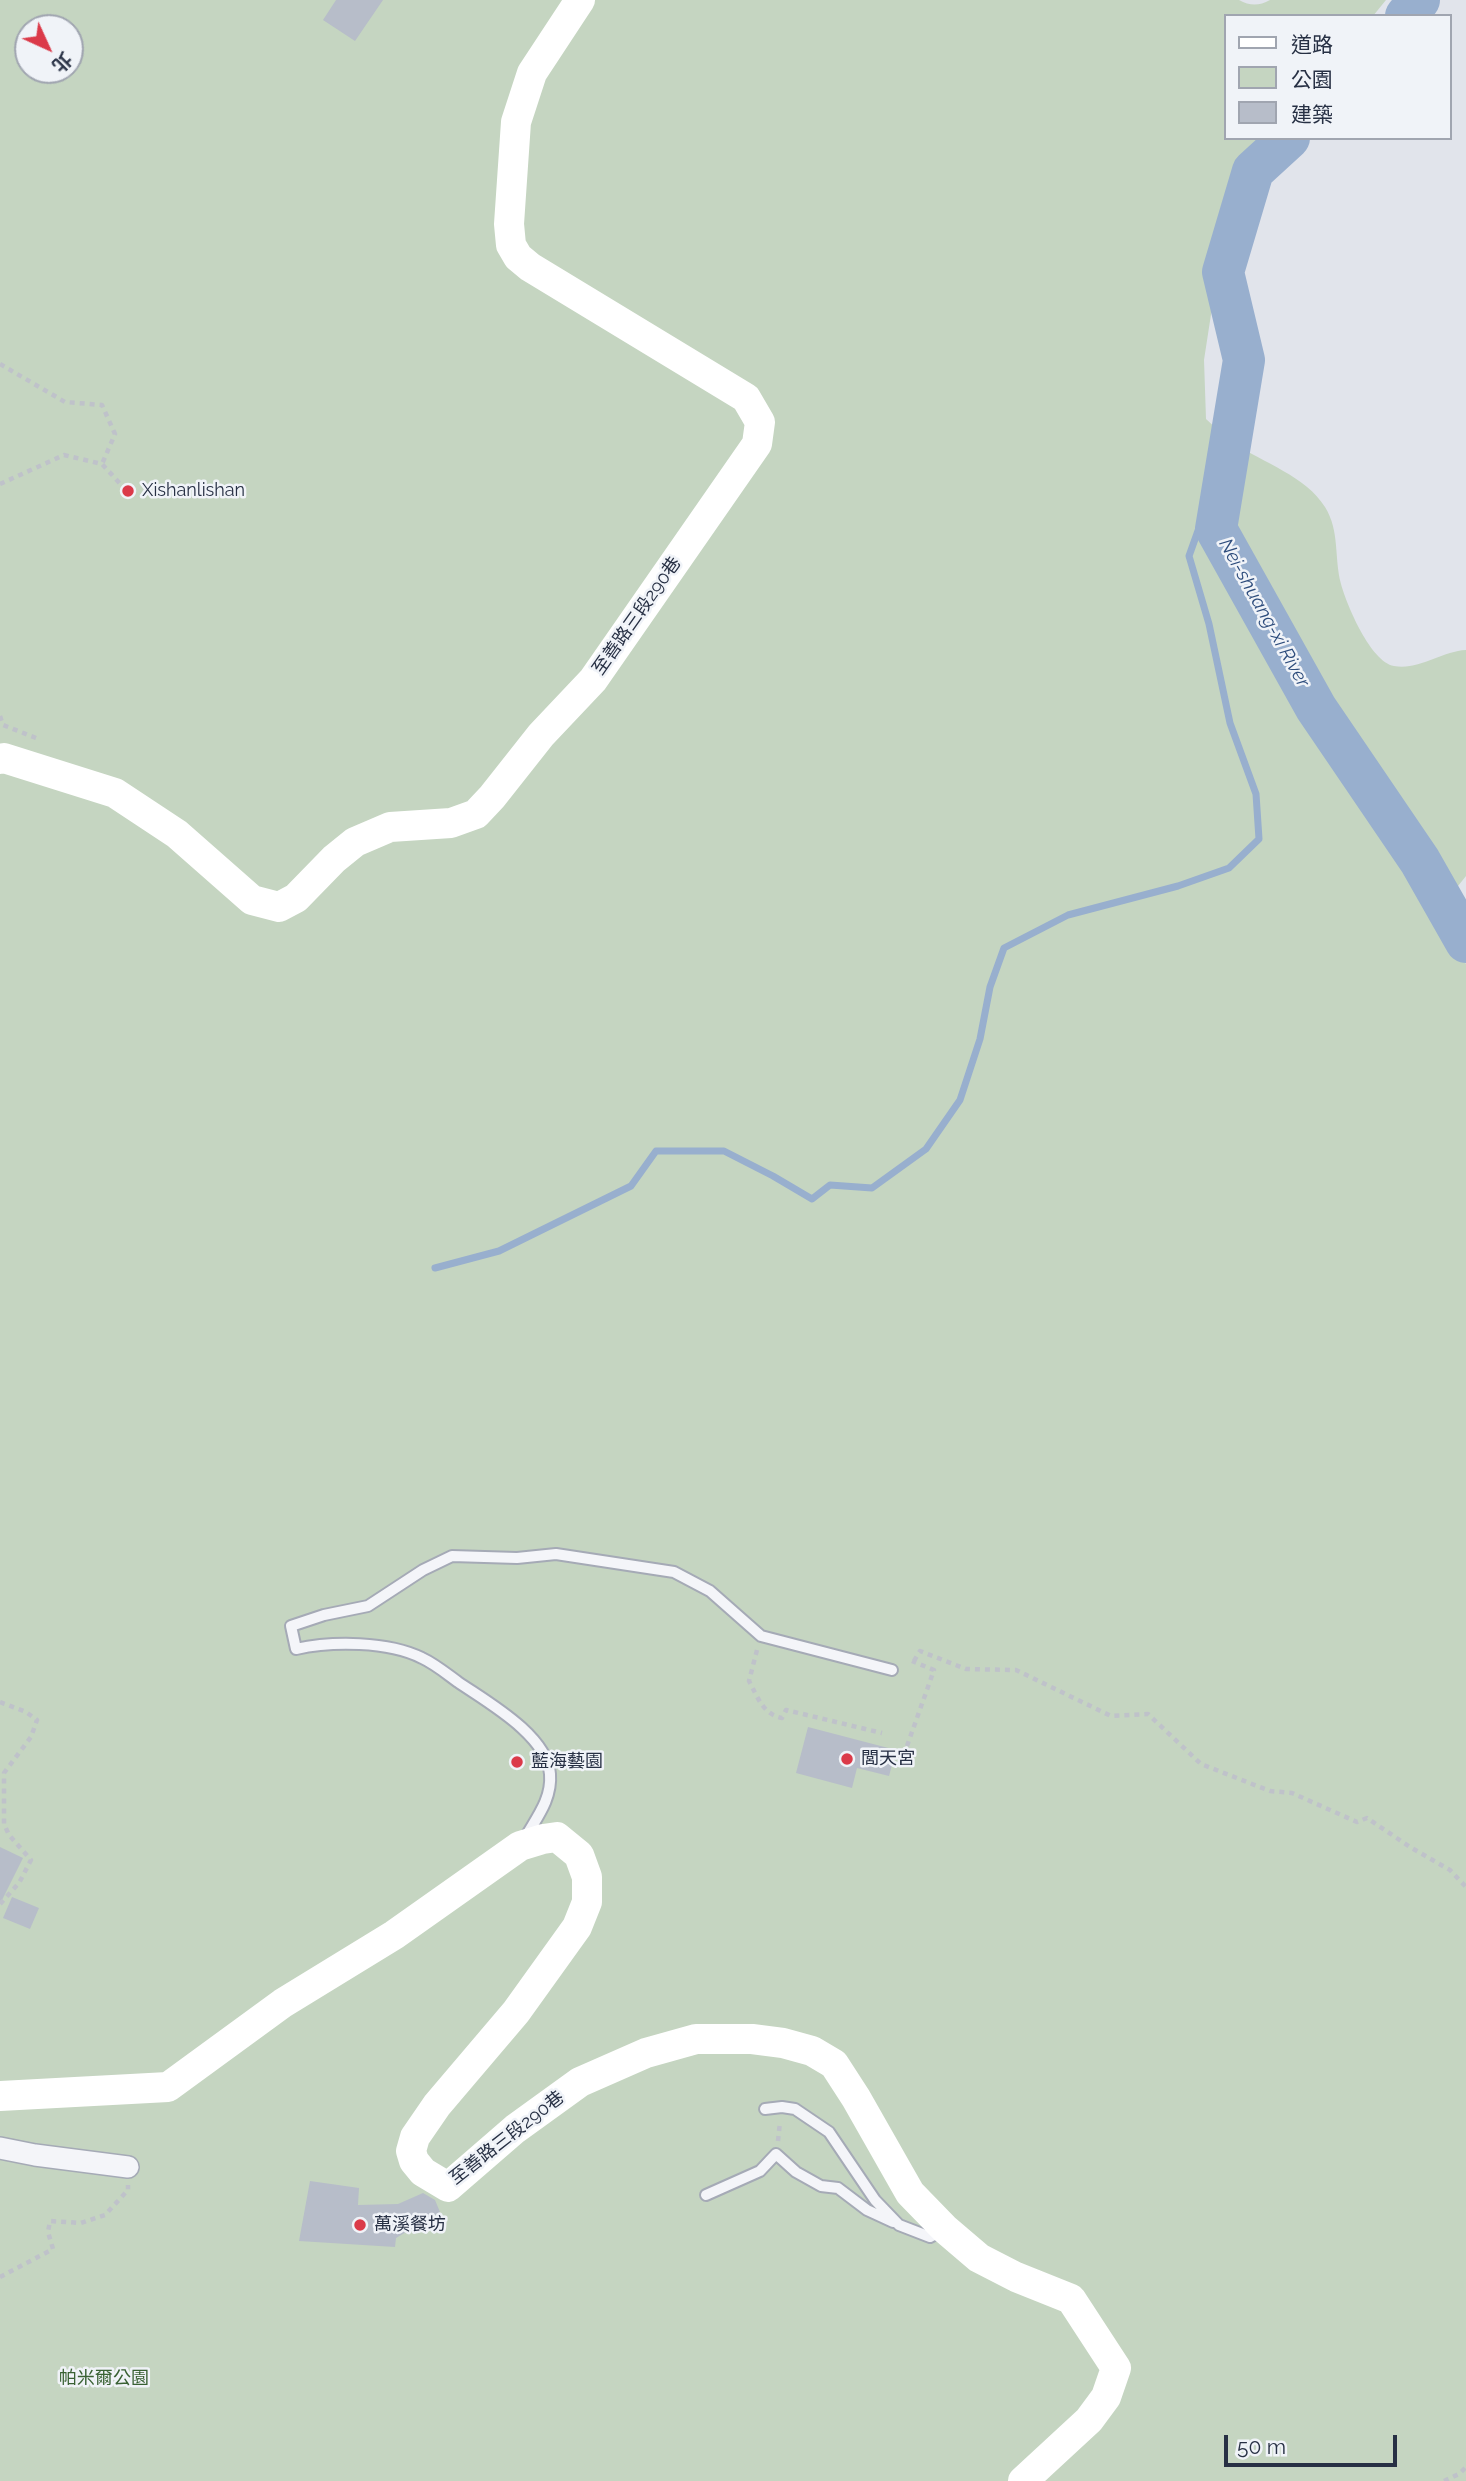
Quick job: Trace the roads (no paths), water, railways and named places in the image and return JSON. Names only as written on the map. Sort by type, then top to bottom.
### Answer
[{"type":"street","name":"至善路三段290巷","points":[[0,759],[115,793],[177,834],[253,900],[279,907],[296,898],[334,859],[355,842],[390,827],[451,823],[476,814],[541,735],[593,680],[757,444],[760,422],[746,398],[530,267],[518,257],[511,245],[509,224],[516,122],[532,73],[580,0]]},
{"type":"street","name":"至善路三段290巷","points":[[0,2096],[168,2087],[283,2003],[394,1935],[520,1846],[557,1837],[579,1855],[587,1877],[587,1902],[577,1927],[516,2012],[437,2105],[415,2137],[411,2151],[414,2161],[423,2172],[448,2187],[515,2129],[580,2082],[646,2053],[696,2039],[752,2039],[812,2051],[834,2064],[910,2193],[945,2229],[979,2258],[1016,2277],[1071,2299],[1116,2368],[1106,2397],[1089,2420],[1023,2481]]},
{"type":"street","points":[[0,2148],[128,2167]]},
{"type":"lane","points":[[520,1846],[549,1797],[550,1773],[544,1754],[514,1720],[422,1657],[363,1644],[323,1643],[296,1649],[291,1626],[324,1615],[368,1606],[423,1570],[452,1556],[517,1558],[556,1555],[674,1572],[710,1591],[761,1636],[892,1670]]},
{"type":"lane","points":[[765,2109],[795,2109],[828,2132],[861,2182],[899,2225]]},
{"type":"lane","points":[[705,2195],[760,2171],[776,2154],[796,2172],[821,2186],[838,2188],[867,2210],[899,2225],[930,2237],[945,2229]]},
{"type":"waterway","name":"Nei-shuang-xi River","points":[[1408,14],[1419,0]]},
{"type":"waterway","name":"Nei-shuang-xi River","points":[[1287,140],[1253,171],[1223,272],[1244,360],[1216,529],[1316,708],[1420,861],[1466,942]]},
{"type":"waterway","points":[[435,1268],[499,1251],[631,1186],[656,1151],[724,1151],[812,1199],[830,1185],[872,1188],[926,1149],[960,1100],[980,1039],[990,987],[1004,948],[1068,915],[1178,886],[1229,868],[1259,839],[1256,794],[1230,723],[1209,624],[1189,556],[1231,438]]},
{"type":"place","name":"Xishanlishan","points":[[128,491]]},
{"type":"place","name":"閭天宮","points":[[847,1759]]},
{"type":"place","name":"藍海藝園","points":[[517,1762]]},
{"type":"place","name":"萬溪餐坊","points":[[360,2225]]},
{"type":"park label","name":"帕米爾公園","points":[[104,2379]]}]
